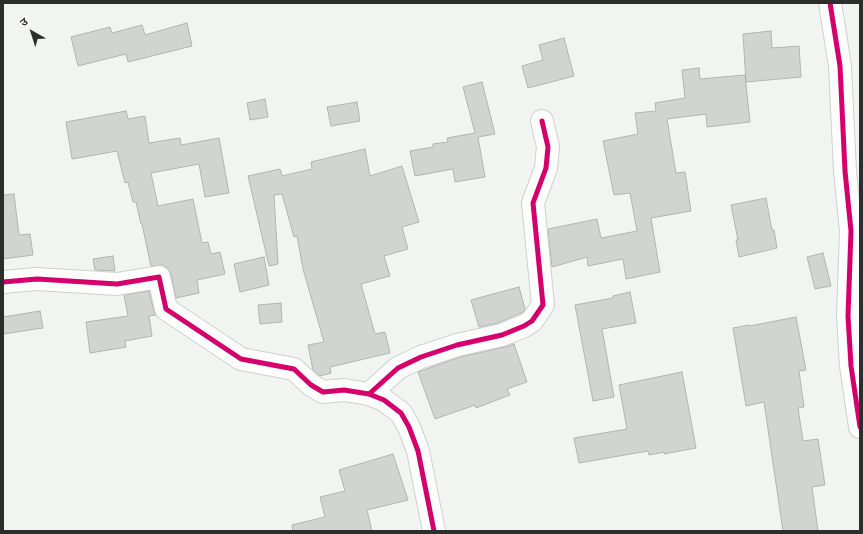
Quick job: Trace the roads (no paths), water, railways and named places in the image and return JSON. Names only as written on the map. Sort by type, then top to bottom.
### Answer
[{"type":"street","points":[[830,3],[840,66],[845,171],[851,231],[848,316],[851,366],[860,427]]},
{"type":"street","points":[[369,394],[398,368],[421,357],[457,345],[502,335],[524,326],[532,320],[543,305],[533,203],[546,168],[548,147],[542,121]]},
{"type":"street","points":[[3,282],[37,279],[117,284],[159,277],[166,309],[241,358],[294,369],[311,385],[323,392],[344,390],[369,394],[384,400],[401,413],[409,427],[418,451],[434,531]]}]
